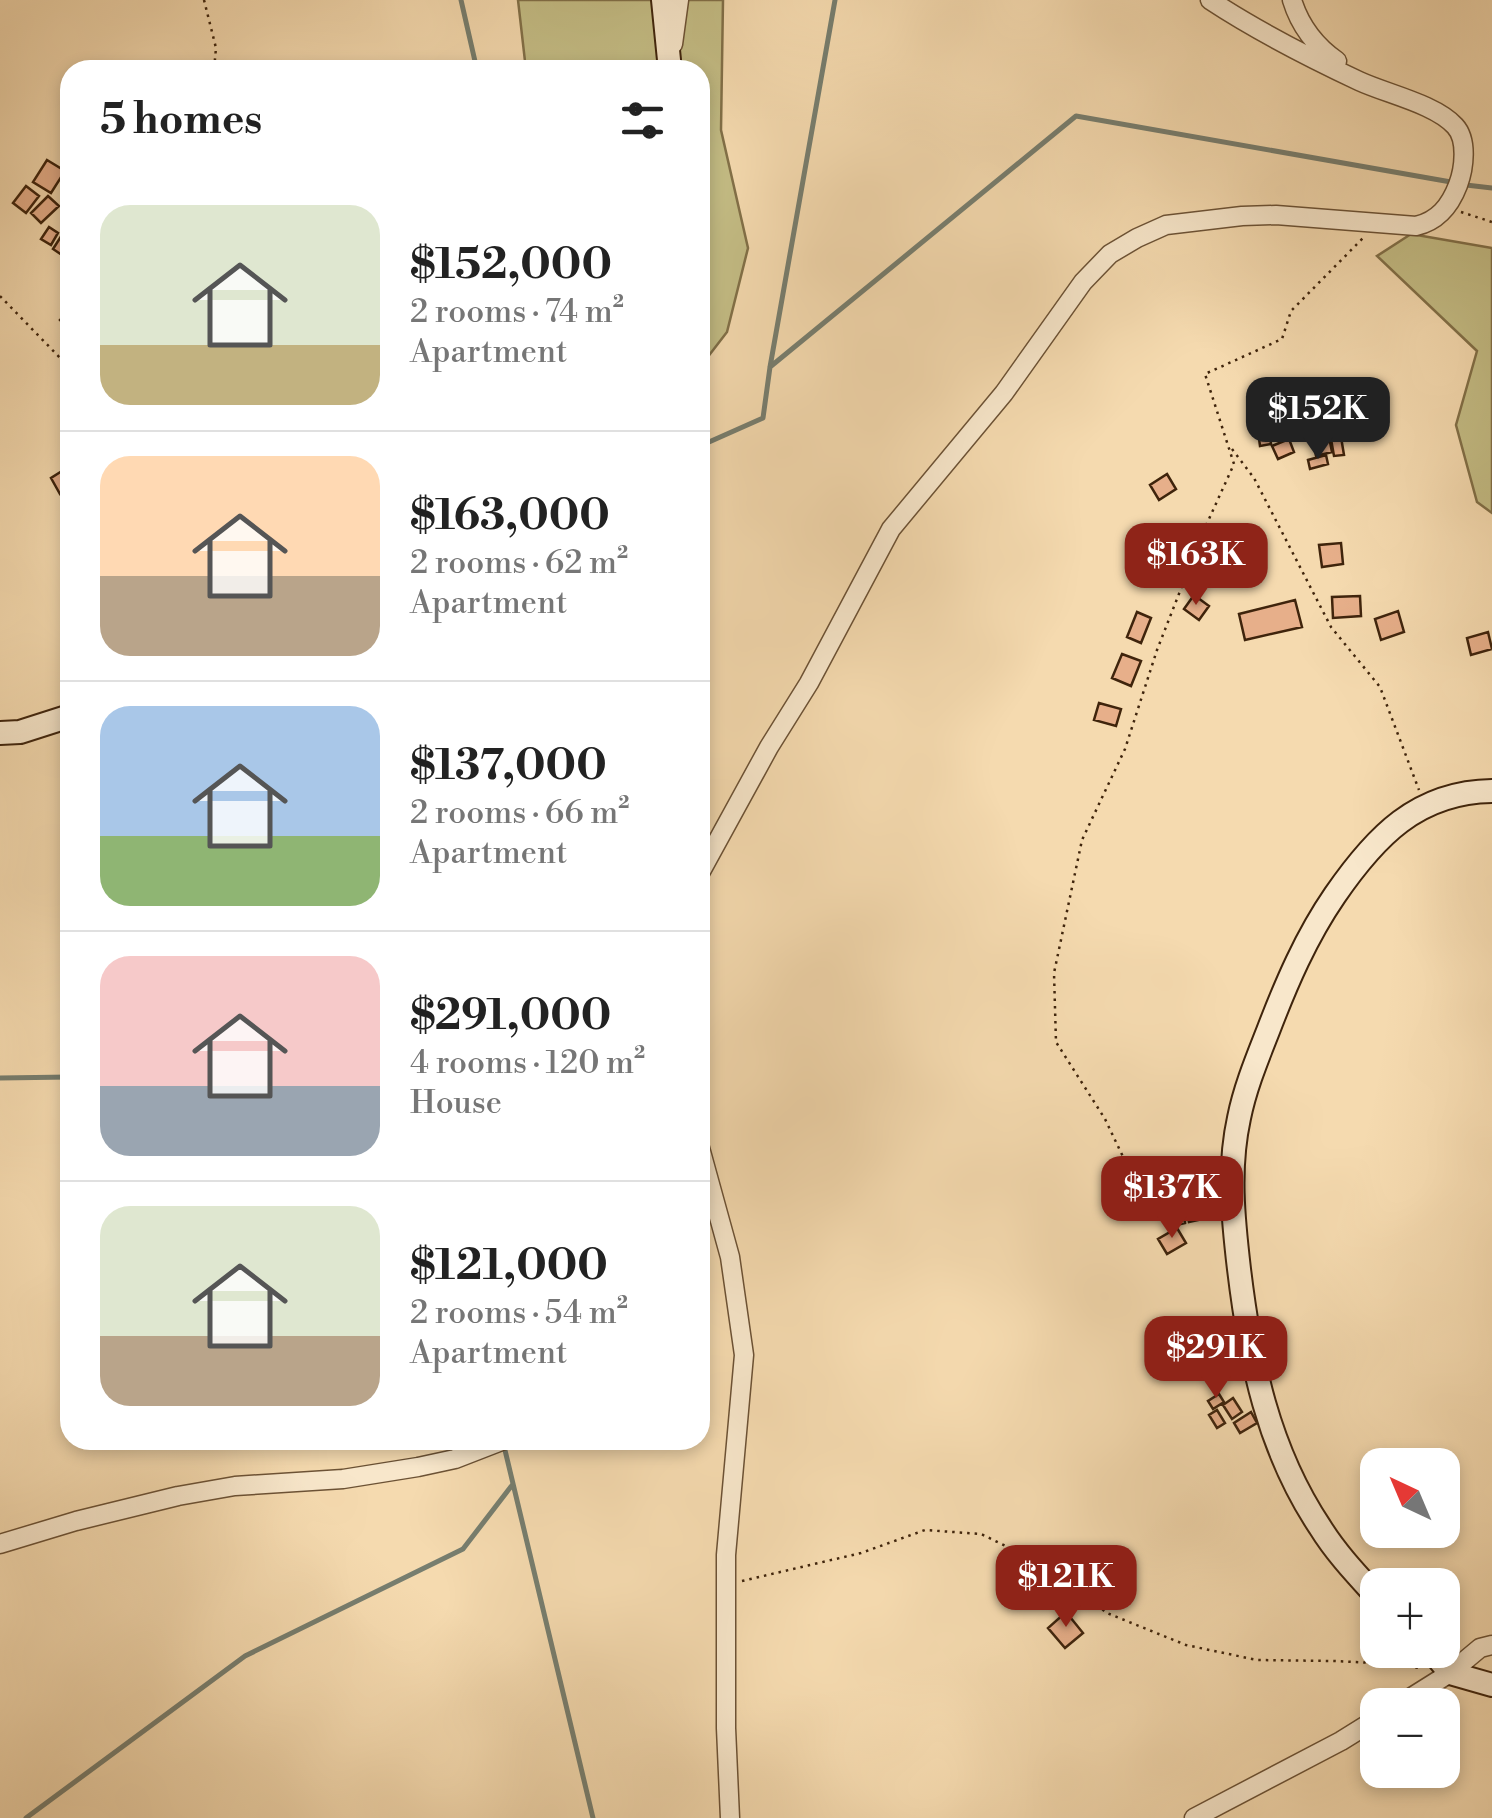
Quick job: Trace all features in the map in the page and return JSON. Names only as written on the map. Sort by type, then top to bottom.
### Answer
[{"type":"main road","points":[[663,0],[669,60]]},
{"type":"main road","points":[[0,733],[20,732],[60,719]]},
{"type":"main road","points":[[1360,1579],[1321,1530],[1299,1494],[1278,1450],[1260,1394],[1246,1329],[1232,1208],[1239,1117],[1256,1062],[1298,957],[1346,878],[1411,812],[1443,797],[1492,791]]},
{"type":"main road","points":[[1445,1668],[1450,1674],[1492,1685]]},
{"type":"street","points":[[671,60],[679,0]]},
{"type":"street","points":[[710,855],[891,529],[1004,392],[1110,254],[1166,224],[1259,216],[1416,226],[1429,223],[1453,196],[1464,152],[1459,130],[1440,114],[1369,86],[1294,49],[1210,0]]},
{"type":"street","points":[[1292,0],[1304,28],[1319,48],[1369,86]]},
{"type":"street","points":[[710,1185],[730,1258],[744,1355],[726,1585],[730,1818]]},
{"type":"street","points":[[0,1544],[76,1520],[178,1496],[235,1486],[342,1479],[418,1467],[478,1450]]},
{"type":"street","points":[[1427,1688],[1480,1648],[1492,1644]]},
{"type":"street","points":[[1194,1818],[1360,1729]]},
{"type":"path","points":[[204,0],[216,48],[215,60]]},
{"type":"path","points":[[1445,208],[1492,222]]},
{"type":"path","points":[[1234,1149],[1196,1187],[1148,1209],[1105,1119],[1056,1042],[1054,973],[1082,840],[1125,749],[1157,650],[1234,464],[1206,374],[1282,338],[1291,311],[1378,222]]},
{"type":"path","points":[[0,296],[60,358]]},
{"type":"path","points":[[1229,446],[1254,478],[1331,627],[1380,687],[1425,806]]},
{"type":"path","points":[[726,1585],[861,1553],[925,1530],[981,1534],[1046,1565],[1108,1614],[1186,1645],[1257,1660],[1394,1664],[1450,1674]]},
{"type":"shaded area","points":[[518,0],[723,0],[721,130],[748,248],[727,332],[710,354],[710,60],[525,60]]},
{"type":"shaded area","points":[[1411,234],[1492,248],[1492,513],[1477,502],[1456,425],[1477,351],[1377,256]]},
{"type":"building","points":[[47,160],[60,168],[60,179],[51,193],[33,182]]},
{"type":"building","points":[[26,186],[39,196],[26,213],[13,203]]},
{"type":"building","points":[[48,196],[59,206],[41,223],[31,213]]},
{"type":"building","points":[[49,227],[58,233],[51,245],[41,239]]},
{"type":"building","points":[[1341,396],[1347,420],[1323,423],[1318,402]]},
{"type":"building","points":[[1354,423],[1357,436],[1346,440],[1342,426]]},
{"type":"building","points":[[1269,429],[1271,444],[1260,446],[1258,431]]},
{"type":"building","points":[[1328,432],[1332,452],[1316,456],[1312,435]]},
{"type":"building","points":[[1341,437],[1344,455],[1334,456],[1331,439]]},
{"type":"building","points":[[1289,439],[1294,452],[1278,459],[1272,446]]},
{"type":"building","points":[[1326,455],[1328,464],[1310,469],[1308,460]]},
{"type":"building","points":[[60,472],[60,494],[51,478]]},
{"type":"building","points":[[1167,474],[1176,489],[1159,500],[1150,485]]},
{"type":"building","points":[[1341,543],[1343,564],[1322,567],[1319,545]]},
{"type":"building","points":[[1194,595],[1209,606],[1199,620],[1184,609]]},
{"type":"building","points":[[1360,596],[1361,616],[1333,618],[1332,597]]},
{"type":"building","points":[[1295,600],[1302,627],[1245,640],[1239,614]]},
{"type":"building","points":[[1398,611],[1404,632],[1381,640],[1375,619]]},
{"type":"building","points":[[1137,612],[1151,618],[1141,643],[1127,637]]},
{"type":"building","points":[[1488,632],[1492,649],[1471,655],[1467,638]]},
{"type":"building","points":[[1122,654],[1141,661],[1131,686],[1112,678]]},
{"type":"building","points":[[1099,703],[1121,709],[1116,726],[1094,720]]},
{"type":"building","points":[[1203,1199],[1207,1218],[1189,1222],[1185,1203]]},
{"type":"building","points":[[1184,1214],[1185,1223],[1172,1226],[1170,1217]]},
{"type":"building","points":[[1177,1228],[1186,1243],[1167,1254],[1158,1239]]},
{"type":"building","points":[[1219,1394],[1224,1402],[1213,1409],[1208,1401]]},
{"type":"building","points":[[1233,1398],[1242,1412],[1232,1419],[1223,1405]]},
{"type":"building","points":[[1217,1410],[1225,1423],[1217,1428],[1209,1415]]},
{"type":"building","points":[[1251,1412],[1257,1423],[1240,1433],[1234,1423]]},
{"type":"building","points":[[1066,1612],[1083,1633],[1065,1648],[1048,1628]]},
{"type":"waterway","points":[[461,0],[475,60]]},
{"type":"waterway","points":[[710,442],[763,418],[835,0]]},
{"type":"waterway","points":[[770,367],[1076,116],[1451,182]]},
{"type":"waterway","points":[[1466,185],[1492,188]]},
{"type":"waterway","points":[[0,1078],[60,1077]]},
{"type":"waterway","points":[[505,1450],[593,1818]]},
{"type":"waterway","points":[[26,1818],[245,1656],[463,1549],[513,1484]]}]
